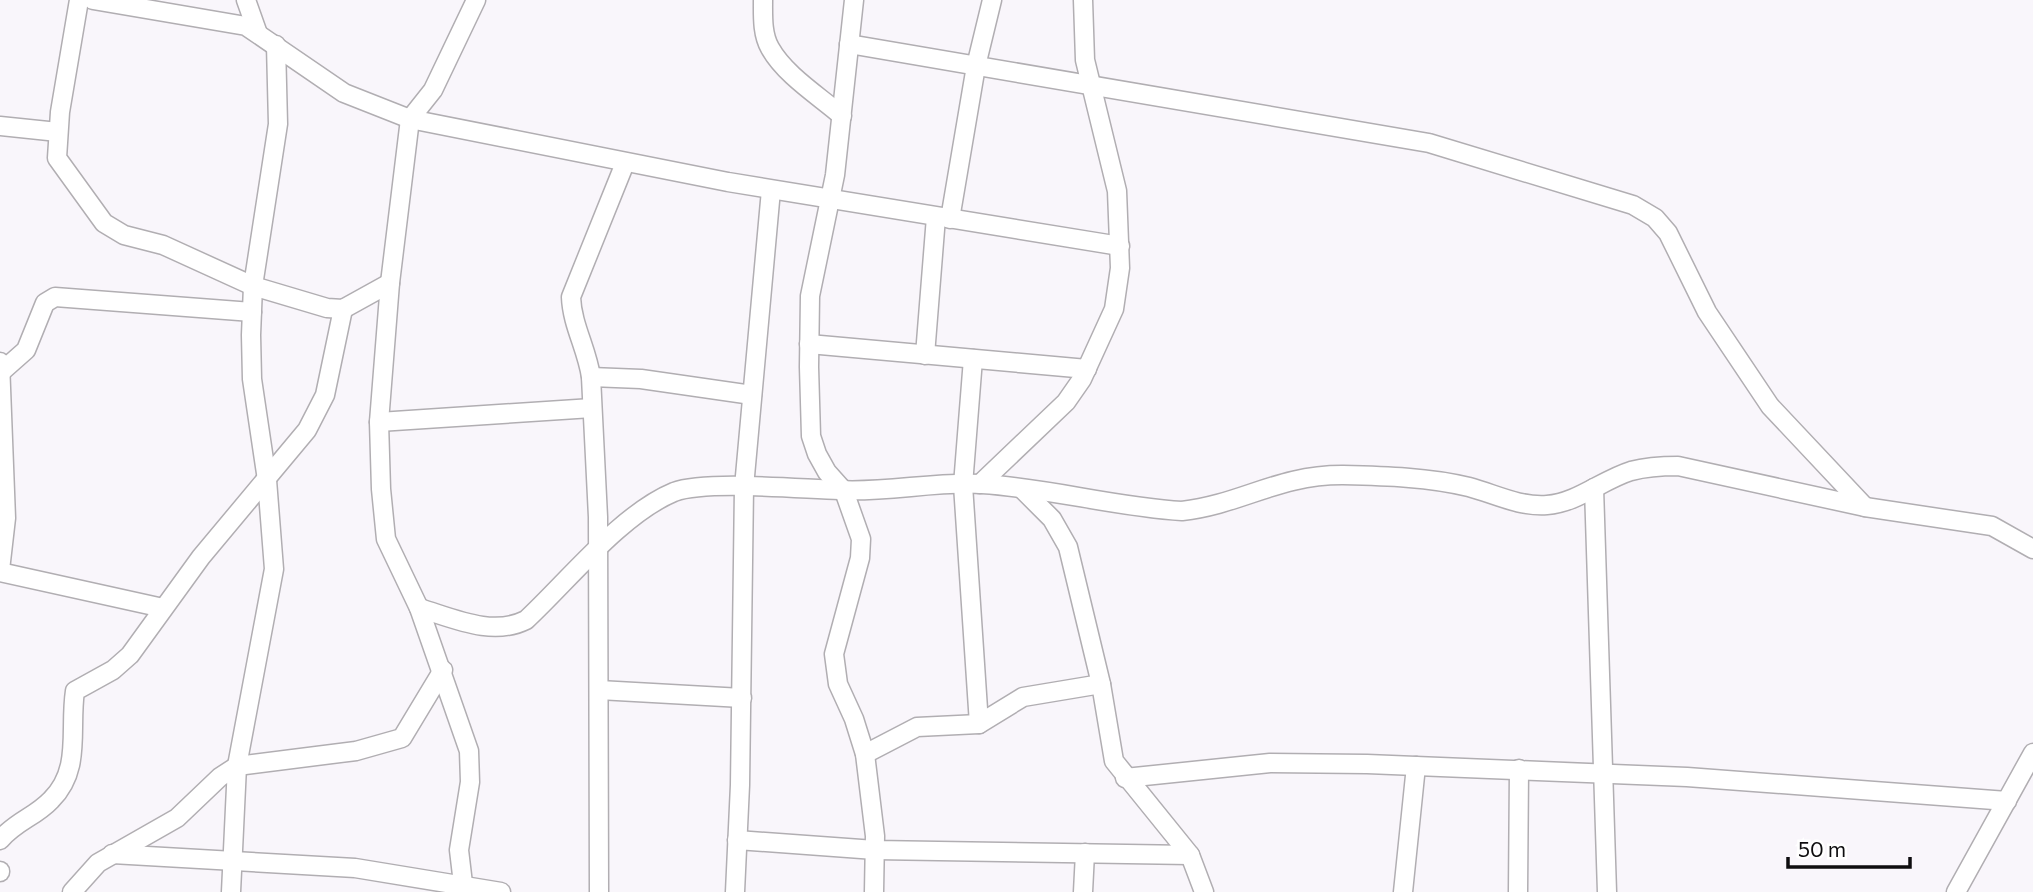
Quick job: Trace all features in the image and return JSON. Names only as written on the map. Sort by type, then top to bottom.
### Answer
[{"type":"street","points":[[79,0],[58,132],[59,163],[104,223],[124,235],[163,245],[253,286],[327,308],[343,309],[390,283]]},
{"type":"street","points":[[93,0],[238,24],[257,31],[344,93],[410,119],[771,190],[1120,246]]},
{"type":"street","points":[[246,0],[257,31]]},
{"type":"street","points":[[463,888],[459,850],[470,782],[468,751],[443,670],[419,608],[386,539],[379,422],[390,283],[410,119],[433,90],[476,0]]},
{"type":"street","points":[[763,0],[763,25],[769,47],[780,62],[842,116]]},
{"type":"street","points":[[854,0],[842,116],[810,296],[811,436],[827,472],[844,491],[861,539],[860,558],[834,653],[838,684],[855,719],[865,754],[875,850],[874,892]]},
{"type":"street","points":[[926,355],[943,218],[992,0]]},
{"type":"street","points":[[972,484],[1066,401],[1087,369],[1114,309],[1120,246],[1117,191],[1085,60],[1083,0]]},
{"type":"street","points":[[849,44],[1429,143],[1633,205],[1655,218],[1668,233],[1707,312],[1770,406],[1865,507]]},
{"type":"street","points":[[231,892],[237,765],[274,569],[267,480],[251,379],[253,286],[278,124],[276,45]]},
{"type":"street","points":[[0,126],[58,132]]},
{"type":"street","points":[[599,892],[598,517],[591,377],[588,356],[572,311],[571,297],[625,163]]},
{"type":"street","points":[[735,892],[742,698],[744,487],[771,190]]},
{"type":"street","points":[[0,373],[26,350],[45,303],[55,297],[252,312]]},
{"type":"street","points":[[0,840],[17,821],[51,801],[68,777],[73,753],[75,691],[122,664],[201,557],[307,430],[320,407],[343,309]]},
{"type":"street","points":[[809,344],[1087,369]]},
{"type":"street","points":[[973,359],[972,484],[979,724]]},
{"type":"street","points":[[0,362],[6,518],[0,571],[163,608]]},
{"type":"street","points":[[591,377],[641,379],[752,395]]},
{"type":"street","points":[[379,422],[592,408]]},
{"type":"street","points":[[419,608],[487,627],[517,625],[541,607],[630,521],[675,492],[744,487],[844,491],[972,484],[1182,511],[1211,508],[1273,484],[1315,475],[1423,480],[1469,487],[1525,504],[1547,505],[1563,502],[1630,471],[1678,466],[1865,507],[1992,526],[2007,531],[2033,549]]},
{"type":"street","points":[[1594,488],[1601,773],[1607,892]]},
{"type":"street","points":[[1022,489],[1052,519],[1068,547],[1101,684],[1114,761],[1125,778],[1190,855],[1204,892]]},
{"type":"street","points":[[72,892],[88,871],[112,854],[177,818],[220,776],[237,765],[356,751],[402,738],[443,670]]},
{"type":"street","points":[[865,754],[917,727],[979,724],[1023,697],[1101,684]]},
{"type":"street","points":[[598,690],[742,698]]},
{"type":"street","points":[[1956,892],[2033,753]]},
{"type":"street","points":[[1125,778],[1270,764],[1416,766],[1601,773],[2007,800]]},
{"type":"street","points":[[1403,892],[1416,766]]},
{"type":"street","points":[[1518,892],[1519,769]]},
{"type":"street","points":[[737,840],[875,850],[1190,855]]},
{"type":"street","points":[[1083,892],[1085,853]]},
{"type":"street","points":[[112,854],[355,868],[463,888],[502,892]]}]
